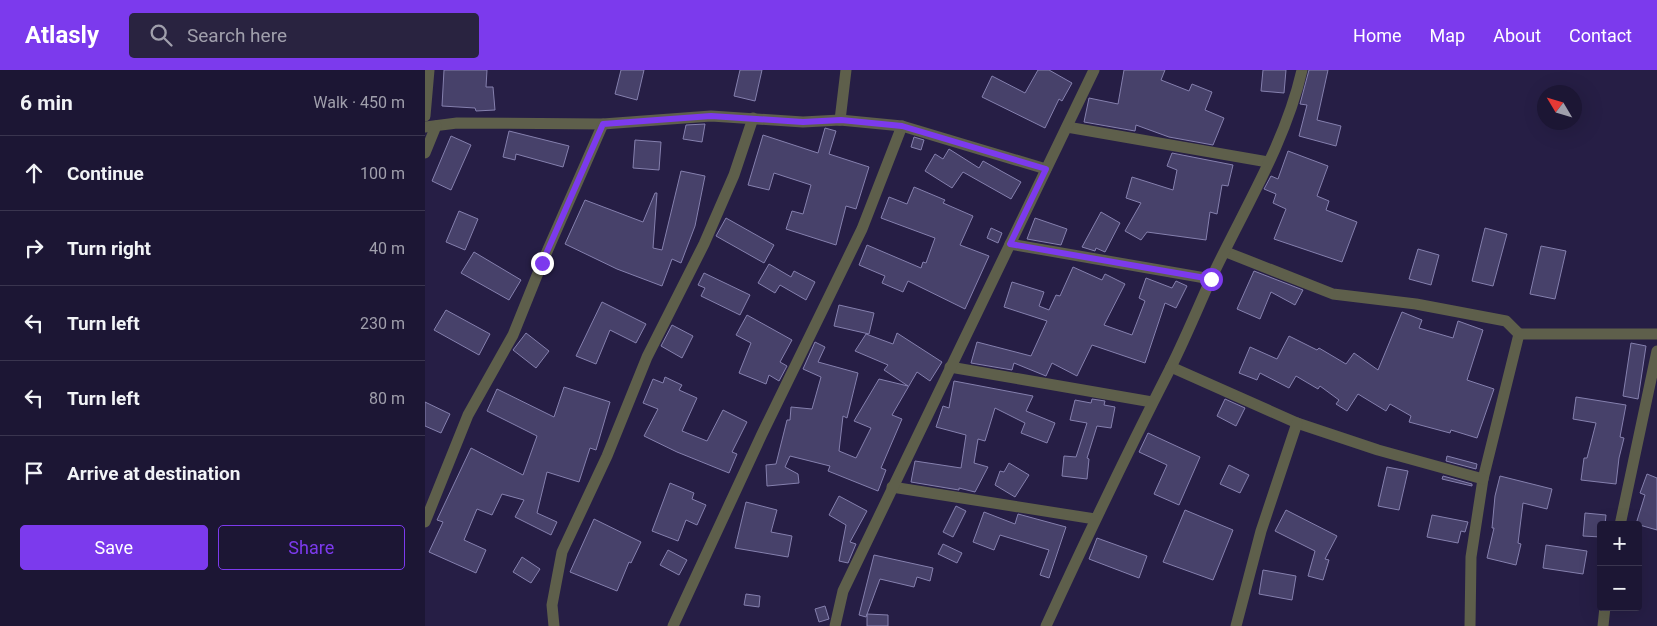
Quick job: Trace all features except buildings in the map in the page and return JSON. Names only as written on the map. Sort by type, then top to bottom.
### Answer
[{"type":"street","points":[[425,116],[429,70]]},
{"type":"street","points":[[841,120],[846,70]]},
{"type":"street","points":[[835,626],[843,591],[1093,70]]},
{"type":"street","points":[[1046,626],[1095,519],[1171,367],[1268,162],[1288,115],[1303,70]]},
{"type":"street","points":[[425,153],[430,127],[457,122],[603,124],[711,116],[803,122],[841,120],[902,126],[1046,169]]},
{"type":"street","points":[[554,626],[552,605],[562,552],[607,456],[647,357],[704,244],[734,175],[753,118]]},
{"type":"street","points":[[425,522],[468,415],[513,335],[542,263],[603,124]]},
{"type":"street","points":[[673,626],[762,434],[863,229],[902,126]]},
{"type":"street","points":[[1067,127],[1268,162]]},
{"type":"street","points":[[1010,244],[1211,279]]},
{"type":"street","points":[[1226,252],[1333,294],[1416,304],[1505,321],[1519,334],[1657,334]]},
{"type":"street","points":[[1470,626],[1471,558],[1483,479],[1519,334]]},
{"type":"street","points":[[1621,521],[1657,351]]},
{"type":"street","points":[[950,367],[1152,402]]},
{"type":"street","points":[[1171,367],[1297,423],[1378,450],[1483,479]]},
{"type":"street","points":[[1235,626],[1261,531],[1297,423]]},
{"type":"street","points":[[892,487],[1095,519]]},
{"type":"street","points":[[1603,626],[1605,611]]},
{"type":"route","points":[[542,263],[559,228],[603,124],[711,116],[803,122],[841,120],[902,126],[1046,169],[1010,244],[1211,279]]}]
